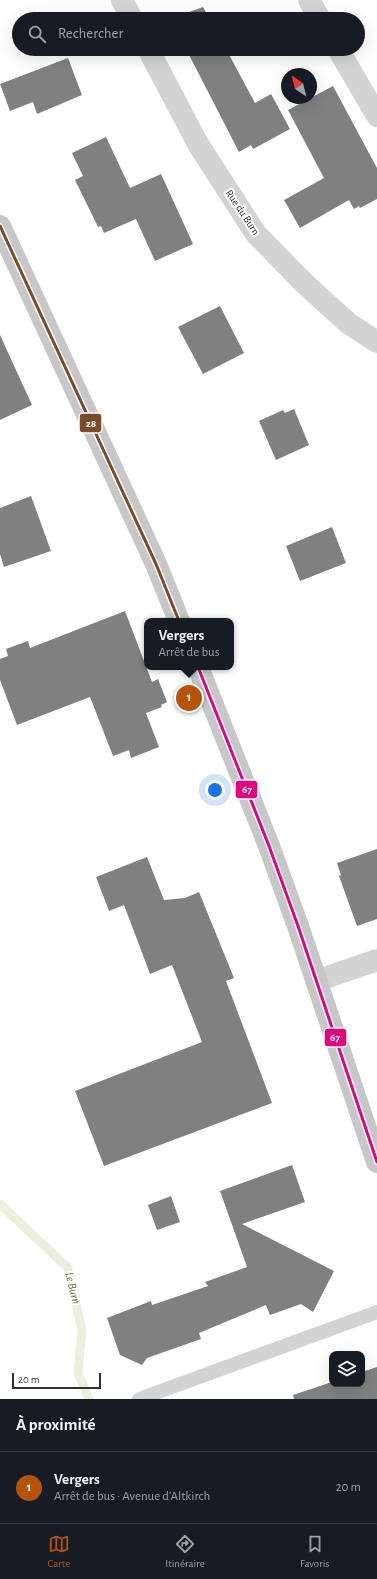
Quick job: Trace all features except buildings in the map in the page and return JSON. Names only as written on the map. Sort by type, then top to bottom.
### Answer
[{"type":"main road","points":[[0,226],[156,564],[179,618]]},
{"type":"main road","points":[[199,670],[269,846],[298,926],[377,1162]]},
{"type":"street","points":[[122,0],[128,12]]},
{"type":"street","points":[[309,0],[316,12]]},
{"type":"street","name":"Rue du Burn","points":[[152,56],[198,144],[256,234],[304,283],[348,323],[377,342]]},
{"type":"street","points":[[342,56],[377,116]]},
{"type":"street","points":[[316,981],[377,960]]},
{"type":"lane","points":[[139,1399],[377,1312]]},
{"type":"waterway","name":"Le Burn","points":[[0,1204],[68,1268],[82,1330],[78,1373],[89,1399]]},
{"type":"transit line","name":"28","points":[[0,226],[156,564],[178,618]]},
{"type":"transit line","name":"67","points":[[199,670],[269,846],[298,926],[377,1162]]},
{"type":"place","name":"Vergers","points":[[189,698]]}]
